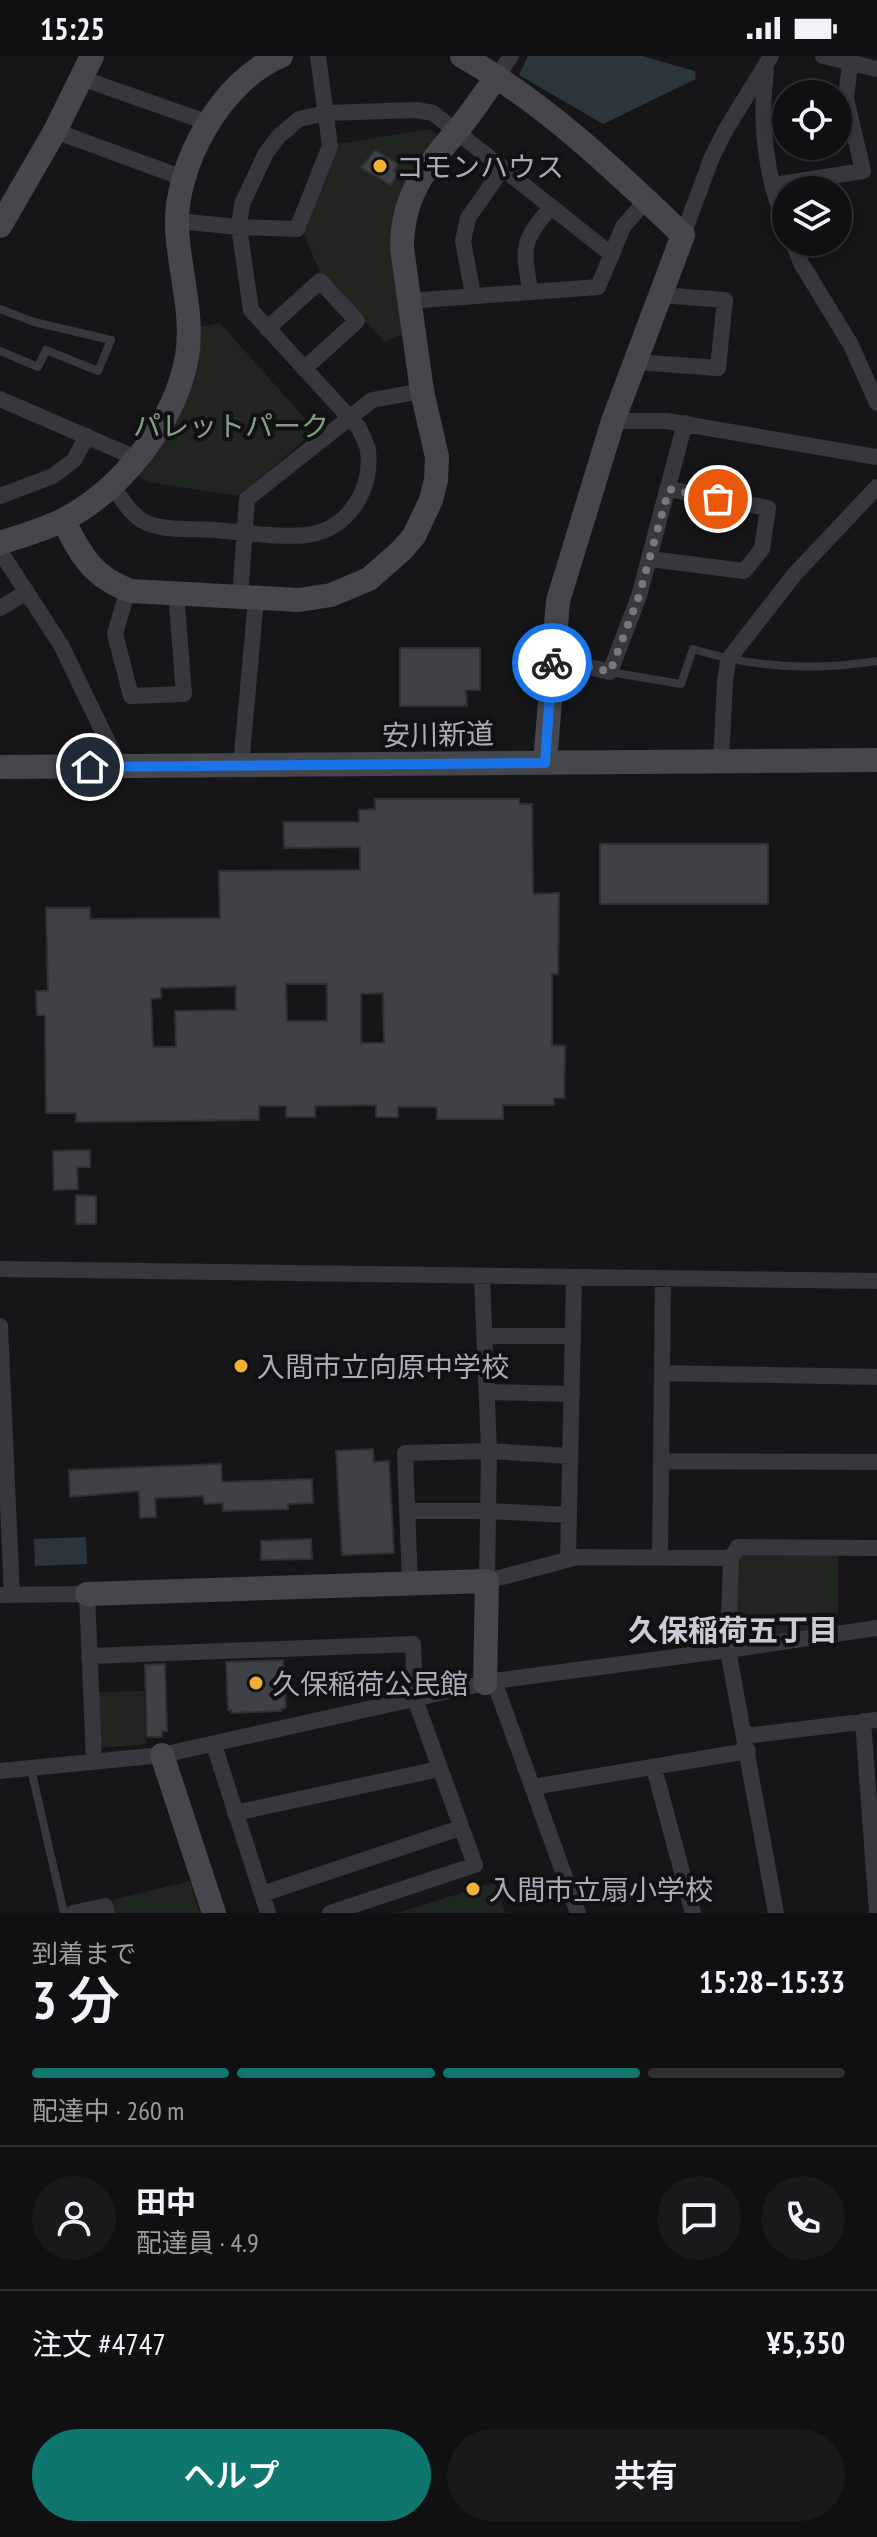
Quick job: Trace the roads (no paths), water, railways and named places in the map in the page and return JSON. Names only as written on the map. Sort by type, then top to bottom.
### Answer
[{"type":"street","points":[[0,226],[55,131],[92,56]]},
{"type":"street","points":[[0,543],[63,520],[92,501],[136,458],[165,416],[181,379],[187,355],[177,221],[178,204],[186,179],[209,123],[239,83],[281,56]]},
{"type":"street","points":[[177,221],[297,229],[330,146],[318,56]]},
{"type":"street","points":[[462,56],[596,154],[683,235]]},
{"type":"street","points":[[63,520],[88,564],[116,585],[128,589],[248,598],[299,600],[351,588],[385,566],[414,536],[431,500],[437,457],[422,391],[402,248],[402,224],[417,182],[511,56]]},
{"type":"street","points":[[823,56],[863,63],[846,98],[863,171],[831,176]]},
{"type":"street","points":[[769,61],[762,102],[773,176]]},
{"type":"street","points":[[545,763],[558,601],[613,421],[718,144],[769,61]]},
{"type":"street","points":[[81,78],[209,123]]},
{"type":"street","points":[[111,484],[135,515],[157,526],[307,535],[323,531],[353,510],[365,489],[369,470],[368,447],[350,418],[251,310],[239,227],[242,204],[273,144],[299,119],[326,113],[416,110],[433,113],[612,255]]},
{"type":"street","points":[[55,131],[186,179]]},
{"type":"street","points":[[473,295],[463,241],[468,218],[503,168]]},
{"type":"street","points":[[409,301],[598,287],[623,227],[646,200]]},
{"type":"street","points":[[530,291],[523,249],[529,233],[551,207]]},
{"type":"street","points":[[798,256],[851,345],[877,403]]},
{"type":"street","points":[[267,329],[320,281],[348,311],[357,321],[304,369]]},
{"type":"street","points":[[636,362],[718,368],[725,300],[660,295]]},
{"type":"street","points":[[241,766],[248,598],[243,532],[247,499],[372,400],[422,391]]},
{"type":"street","points":[[0,399],[136,458]]},
{"type":"street","points":[[613,421],[685,423],[877,457]]},
{"type":"street","points":[[552,658],[610,672],[639,596],[685,423]]},
{"type":"street","points":[[2,491],[53,476],[74,460],[87,436]]},
{"type":"street","points":[[721,761],[728,660],[794,575],[877,487]]},
{"type":"street","points":[[650,559],[744,571],[762,549],[768,508],[669,489]]},
{"type":"street","points":[[0,551],[61,645],[120,767]]},
{"type":"street","points":[[128,589],[115,634],[131,696],[184,694],[176,593]]},
{"type":"street","points":[[0,608],[27,592]]},
{"type":"street","name":"安川新道","points":[[0,767],[877,760]]},
{"type":"street","points":[[0,1269],[877,1281]]},
{"type":"street","points":[[482,1277],[489,1451],[487,1581],[490,1682],[533,1787],[578,1913]]},
{"type":"street","points":[[568,1559],[574,1278]]},
{"type":"street","points":[[660,1557],[663,1280]]},
{"type":"street","points":[[0,1326],[6,1595],[487,1581],[578,1557],[731,1558]]},
{"type":"street","points":[[485,1336],[573,1336]]},
{"type":"street","points":[[662,1373],[877,1377]]},
{"type":"street","points":[[487,1392],[572,1394]]},
{"type":"street","points":[[410,1584],[405,1453],[489,1451],[570,1456]]},
{"type":"street","points":[[661,1461],[877,1462]]},
{"type":"street","points":[[407,1511],[569,1515]]},
{"type":"street","points":[[776,1913],[728,1650],[731,1558],[738,1547],[877,1548]]},
{"type":"street","points":[[87,1594],[94,1761]]},
{"type":"street","points":[[0,1771],[162,1755],[490,1682],[877,1628]]},
{"type":"street","points":[[89,1656],[413,1644],[415,1699],[475,1865],[330,1913]]},
{"type":"street","points":[[533,1787],[654,1768],[746,1744],[870,1720],[877,1913]]},
{"type":"street","points":[[214,1745],[268,1913]]},
{"type":"street","points":[[162,1755],[214,1913]]},
{"type":"street","points":[[654,1768],[693,1913]]},
{"type":"street","points":[[235,1813],[439,1769]]},
{"type":"street","points":[[262,1894],[460,1828]]},
{"type":"street","points":[[73,1913],[105,1906],[107,1913]]},
{"type":"lane","points":[[0,309],[34,322],[111,340],[98,371],[46,350],[38,367],[0,351]]},
{"type":"lane","points":[[610,672],[681,684],[693,649],[728,660],[789,667],[877,661]]},
{"type":"lane","points":[[31,1769],[64,1913]]},
{"type":"place","name":"コモンハウス","points":[[380,166]]},
{"type":"place","name":"入間市立向原中学校","points":[[241,1366]]},
{"type":"place","name":"久保稲荷公民館","points":[[256,1683]]},
{"type":"place","name":"入間市立扇小学校","points":[[473,1889]]},
{"type":"district","name":"久保稲荷五丁目","points":[[733,1629]]},
{"type":"park label","name":"パレットパーク","points":[[231,425]]}]
